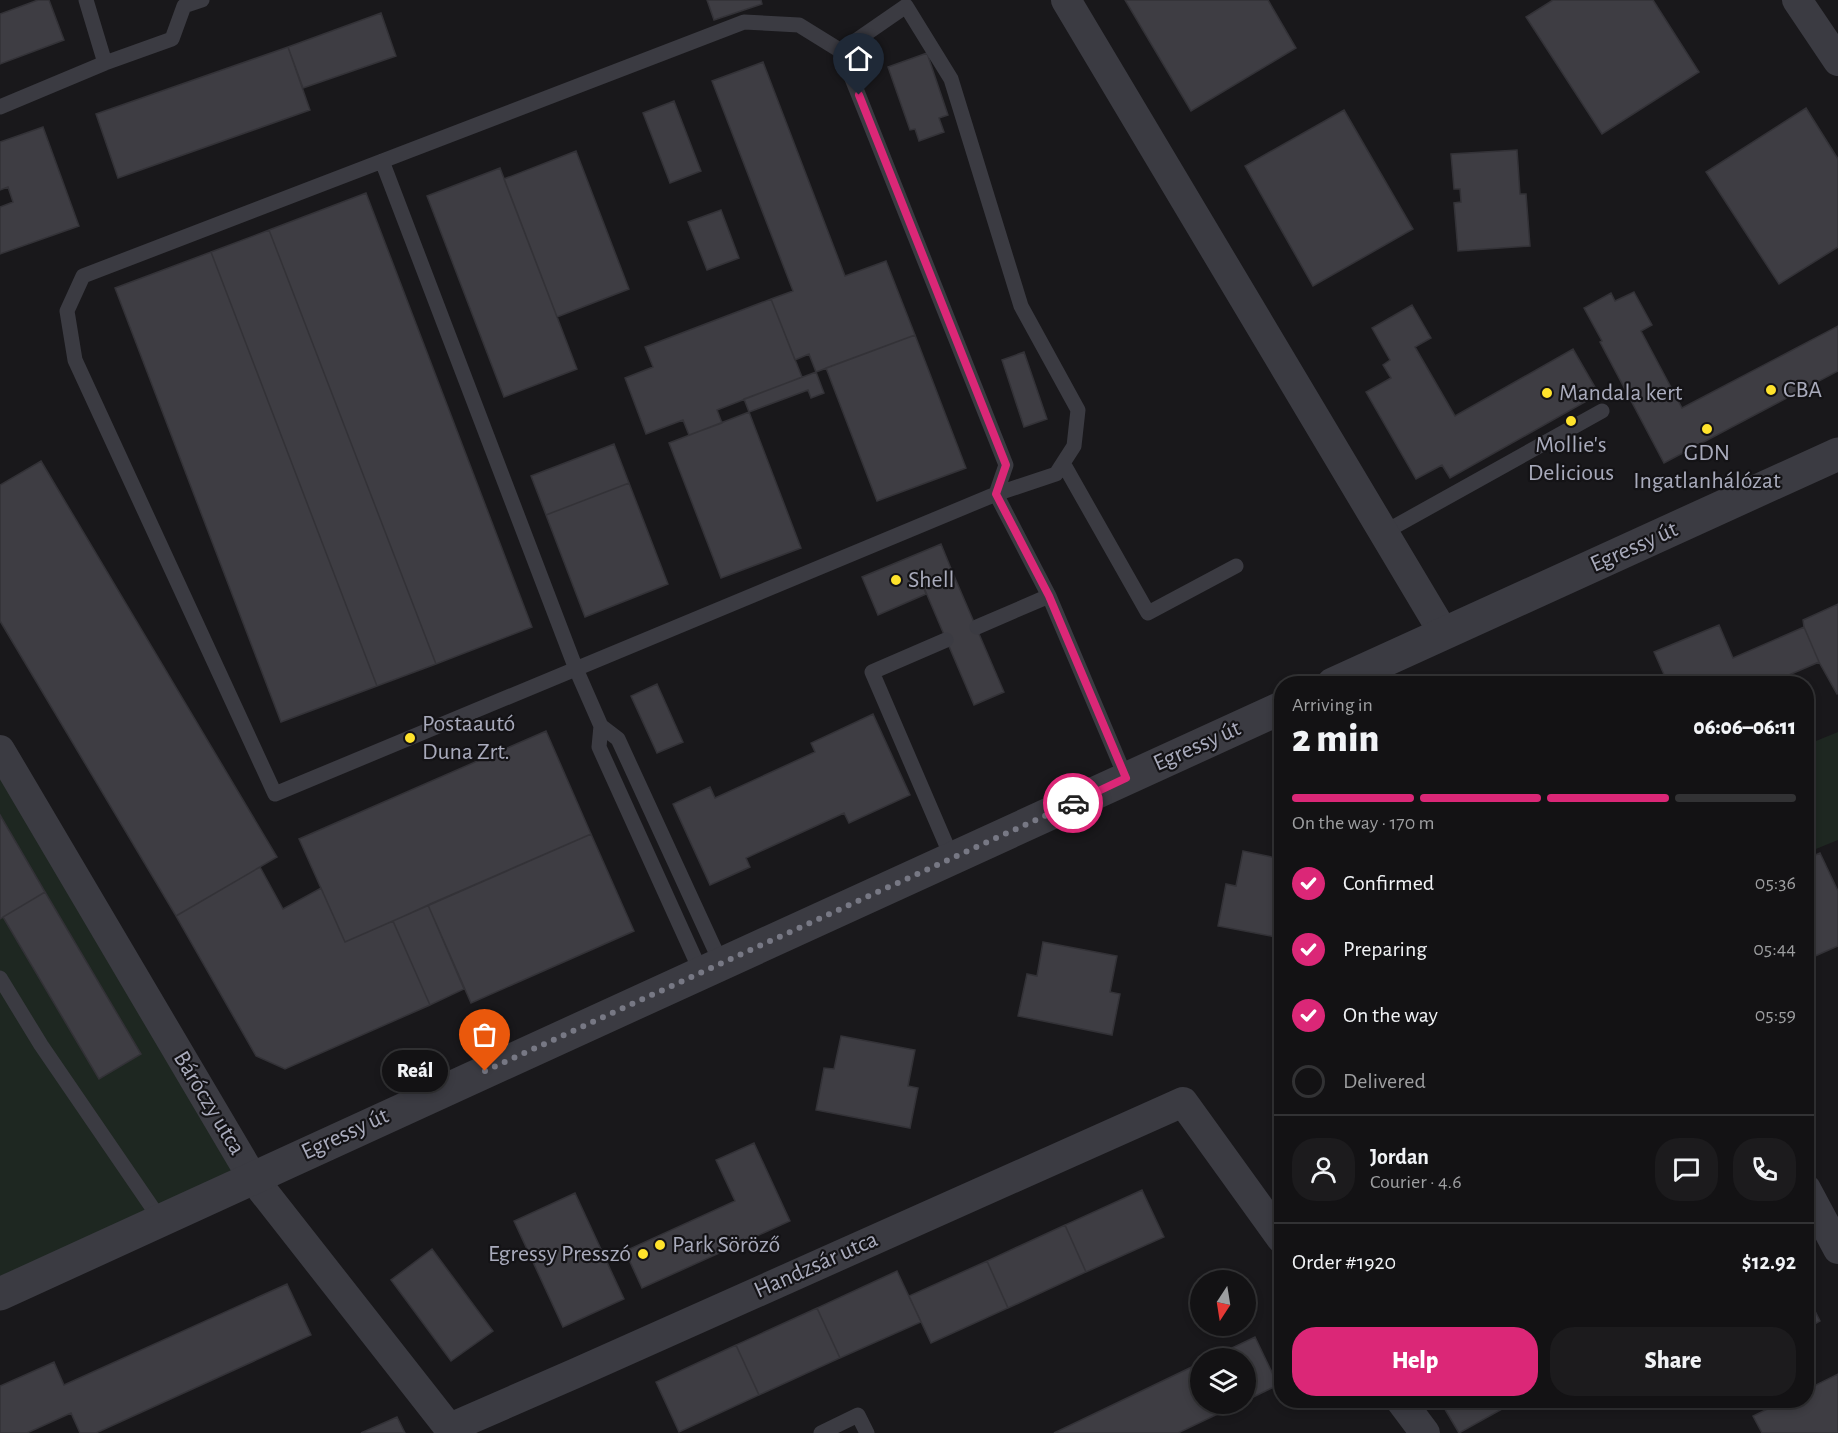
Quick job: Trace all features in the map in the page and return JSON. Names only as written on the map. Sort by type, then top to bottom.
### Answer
[{"type":"street","points":[[1066,0],[1443,632]]},
{"type":"street","points":[[1797,0],[1838,62]]},
{"type":"street","name":"Egressy út","points":[[1350,676],[1838,454]]},
{"type":"street","name":"Egressy út","points":[[0,1294],[1274,711]]},
{"type":"street","name":"Báróczy utca","points":[[0,750],[252,1177],[451,1430]]},
{"type":"street","name":"Handzsár utca","points":[[451,1430],[848,1250],[1183,1102],[1274,1228]]},
{"type":"street","points":[[1814,1204],[1838,1249]]},
{"type":"street","points":[[1406,1408],[1425,1433]]},
{"type":"lane","points":[[86,0],[105,63]]},
{"type":"lane","points":[[0,107],[105,63],[172,39],[184,6],[202,0]]},
{"type":"lane","points":[[842,51],[906,6],[951,79],[1021,306],[1078,410],[1074,446],[1056,474],[996,494],[276,794],[75,360],[67,311],[83,276],[744,22],[799,25],[842,51],[1006,465],[996,494],[1049,596],[1126,778]]},
{"type":"lane","points":[[382,161],[576,669],[601,726],[618,739],[711,968]]},
{"type":"lane","points":[[1383,533],[1602,411]]},
{"type":"lane","points":[[1063,463],[1148,613],[1236,566]]},
{"type":"lane","points":[[977,627],[1049,596]]},
{"type":"lane","points":[[946,640],[872,672],[952,858]]},
{"type":"lane","points":[[601,726],[599,747],[711,968]]},
{"type":"lane","points":[[0,978],[41,1045],[160,1219]]},
{"type":"lane","points":[[821,1433],[858,1415],[867,1433]]},
{"type":"shaded area","points":[[1838,732],[1838,840],[1814,850],[1814,742]]},
{"type":"shaded area","points":[[0,750],[252,1177],[0,1294]]},
{"type":"building","points":[[38,0],[49,0],[64,40],[0,64],[0,14]]},
{"type":"building","points":[[707,0],[761,0],[762,4],[714,20]]},
{"type":"building","points":[[1125,0],[1268,0],[1296,48],[1191,111]]},
{"type":"building","points":[[1553,0],[1653,0],[1699,72],[1602,134],[1526,17]]},
{"type":"building","points":[[381,13],[396,56],[303,88],[288,47]]},
{"type":"building","points":[[288,47],[310,110],[118,178],[96,114]]},
{"type":"building","points":[[927,53],[948,115],[939,118],[944,132],[919,141],[915,129],[910,130],[888,67]]},
{"type":"building","points":[[763,62],[845,276],[886,261],[915,335],[816,372],[809,354],[795,360],[771,299],[793,291],[712,81]]},
{"type":"building","points":[[674,101],[701,171],[670,183],[643,113]]},
{"type":"building","points":[[1806,108],[1838,159],[1838,247],[1779,284],[1706,172]]},
{"type":"building","points":[[1344,110],[1413,229],[1313,286],[1245,166]]},
{"type":"building","points":[[43,127],[79,226],[0,254],[0,207],[13,202],[8,187],[0,190],[0,142]]},
{"type":"building","points":[[1517,150],[1520,194],[1526,194],[1530,246],[1458,251],[1454,203],[1461,202],[1460,189],[1454,189],[1451,154]]},
{"type":"building","points":[[576,151],[629,289],[557,317],[504,179]]},
{"type":"building","points":[[500,168],[577,369],[504,397],[427,196]]},
{"type":"building","points":[[366,193],[532,627],[436,664],[269,230]]},
{"type":"building","points":[[721,210],[739,258],[707,270],[688,222]]},
{"type":"building","points":[[269,230],[436,664],[377,686],[211,252]]},
{"type":"building","points":[[211,252],[377,686],[281,722],[115,288]]},
{"type":"building","name":"Mandala kert","points":[[1634,292],[1652,325],[1641,331],[1682,408],[1838,326],[1838,371],[1664,463],[1584,308],[1611,293],[1615,301]]},
{"type":"building","points":[[771,299],[802,377],[717,410],[722,423],[689,435],[683,420],[646,434],[625,378],[653,367],[645,347]]},
{"type":"building","name":"Mandala kert","points":[[1412,305],[1431,338],[1415,347],[1455,416],[1573,349],[1599,394],[1450,478],[1442,465],[1416,479],[1366,392],[1391,378],[1383,365],[1390,360],[1372,328]]},
{"type":"building","points":[[915,335],[966,468],[877,501],[826,368]]},
{"type":"building","points":[[1024,352],[1047,419],[1024,427],[1002,360]]},
{"type":"building","points":[[816,372],[824,393],[811,398],[808,390],[749,412],[744,399]]},
{"type":"building","points":[[749,412],[801,548],[721,578],[669,443]]},
{"type":"building","points":[[614,444],[629,483],[546,515],[531,476]]},
{"type":"building","points":[[41,461],[277,857],[176,916],[0,621],[0,485]]},
{"type":"building","points":[[629,483],[668,584],[585,617],[546,515]]},
{"type":"building","name":"Shell","points":[[941,544],[952,571],[922,583],[926,594],[878,615],[862,577]]},
{"type":"building","points":[[952,571],[1004,692],[974,705],[922,583]]},
{"type":"building","points":[[1838,604],[1837,694],[1819,662],[1803,620]]},
{"type":"building","points":[[1719,625],[1733,658],[1804,627],[1819,662],[1787,676],[1665,676],[1654,652]]},
{"type":"building","points":[[657,684],[683,742],[657,753],[631,696]]},
{"type":"building","points":[[873,714],[910,795],[849,823],[844,813],[746,858],[750,867],[710,885],[673,804],[710,787],[715,798],[815,752],[811,743]]},
{"type":"building","points":[[546,731],[591,834],[345,942],[299,839]]},
{"type":"building","points":[[0,815],[45,892],[0,919]]},
{"type":"building","points":[[591,834],[634,931],[471,1003],[428,905]]},
{"type":"building","points":[[1243,851],[1274,858],[1274,937],[1218,926],[1226,884],[1236,886]]},
{"type":"building","points":[[1820,853],[1838,891],[1838,946],[1814,956],[1814,856]]},
{"type":"building","points":[[260,867],[283,909],[321,888],[345,942],[393,921],[430,1005],[285,1069],[256,1056],[176,916]]},
{"type":"building","points":[[45,892],[141,1054],[99,1079],[3,917]]},
{"type":"building","points":[[428,905],[464,989],[430,1005],[393,921]]},
{"type":"building","points":[[1043,942],[1117,956],[1110,992],[1120,994],[1112,1035],[1018,1016],[1027,974],[1037,976]]},
{"type":"building","points":[[841,1036],[915,1050],[908,1086],[918,1088],[910,1128],[816,1110],[824,1068],[834,1069]]},
{"type":"building","points":[[754,1143],[790,1221],[642,1288],[625,1251],[735,1201],[716,1160]]},
{"type":"building","points":[[1142,1190],[1164,1237],[1086,1272],[1065,1225]]},
{"type":"building","points":[[575,1193],[624,1299],[563,1327],[514,1221]]},
{"type":"building","points":[[1065,1225],[1086,1272],[1008,1308],[987,1261]]},
{"type":"building","points":[[432,1249],[493,1331],[451,1361],[391,1280]]},
{"type":"building","points":[[987,1261],[1008,1308],[931,1343],[909,1296]]},
{"type":"building","points":[[897,1271],[921,1322],[840,1358],[817,1308]]},
{"type":"building","points":[[287,1284],[311,1335],[96,1433],[80,1433],[71,1413],[27,1433],[0,1433],[0,1386],[54,1362],[64,1385]]},
{"type":"building","points":[[817,1308],[840,1358],[759,1395],[736,1345]]},
{"type":"building","points":[[1814,1309],[1820,1321],[1814,1324]]},
{"type":"building","points":[[1255,1337],[1274,1377],[1274,1387],[1256,1396],[1256,1348],[1232,1348]]},
{"type":"building","points":[[736,1345],[759,1395],[679,1432],[656,1382]]},
{"type":"building","points":[[1190,1368],[1190,1414],[1218,1414],[1178,1433],[1054,1433]]},
{"type":"building","points":[[1838,1374],[1838,1433],[1762,1433],[1753,1416],[1770,1408],[1814,1408],[1814,1386]]},
{"type":"building","points":[[1444,1408],[1504,1408],[1459,1433]]},
{"type":"building","points":[[397,1417],[405,1433],[361,1433]]},
{"type":"way so far","points":[[485,1071],[1073,803]]},
{"type":"place","name":"CBA","points":[[1771,390]]},
{"type":"place","name":"Mandala kert","points":[[1547,393]]},
{"type":"place","name":"Mollie's Delicious","points":[[1571,421]]},
{"type":"place","name":"GDN Ingatlanhálózat","points":[[1707,429]]},
{"type":"place","name":"Shell","points":[[896,580]]},
{"type":"place","name":"Postaautó Duna Zrt.","points":[[410,738]]},
{"type":"place","name":"Reál","points":[[485,1071]]},
{"type":"place","name":"Park Söröző","points":[[660,1245]]},
{"type":"place","name":"Egressy Presszó","points":[[643,1254]]},
{"type":"route","points":[[859,95],[1006,465],[996,494],[1049,596],[1126,778],[1073,803]]}]
